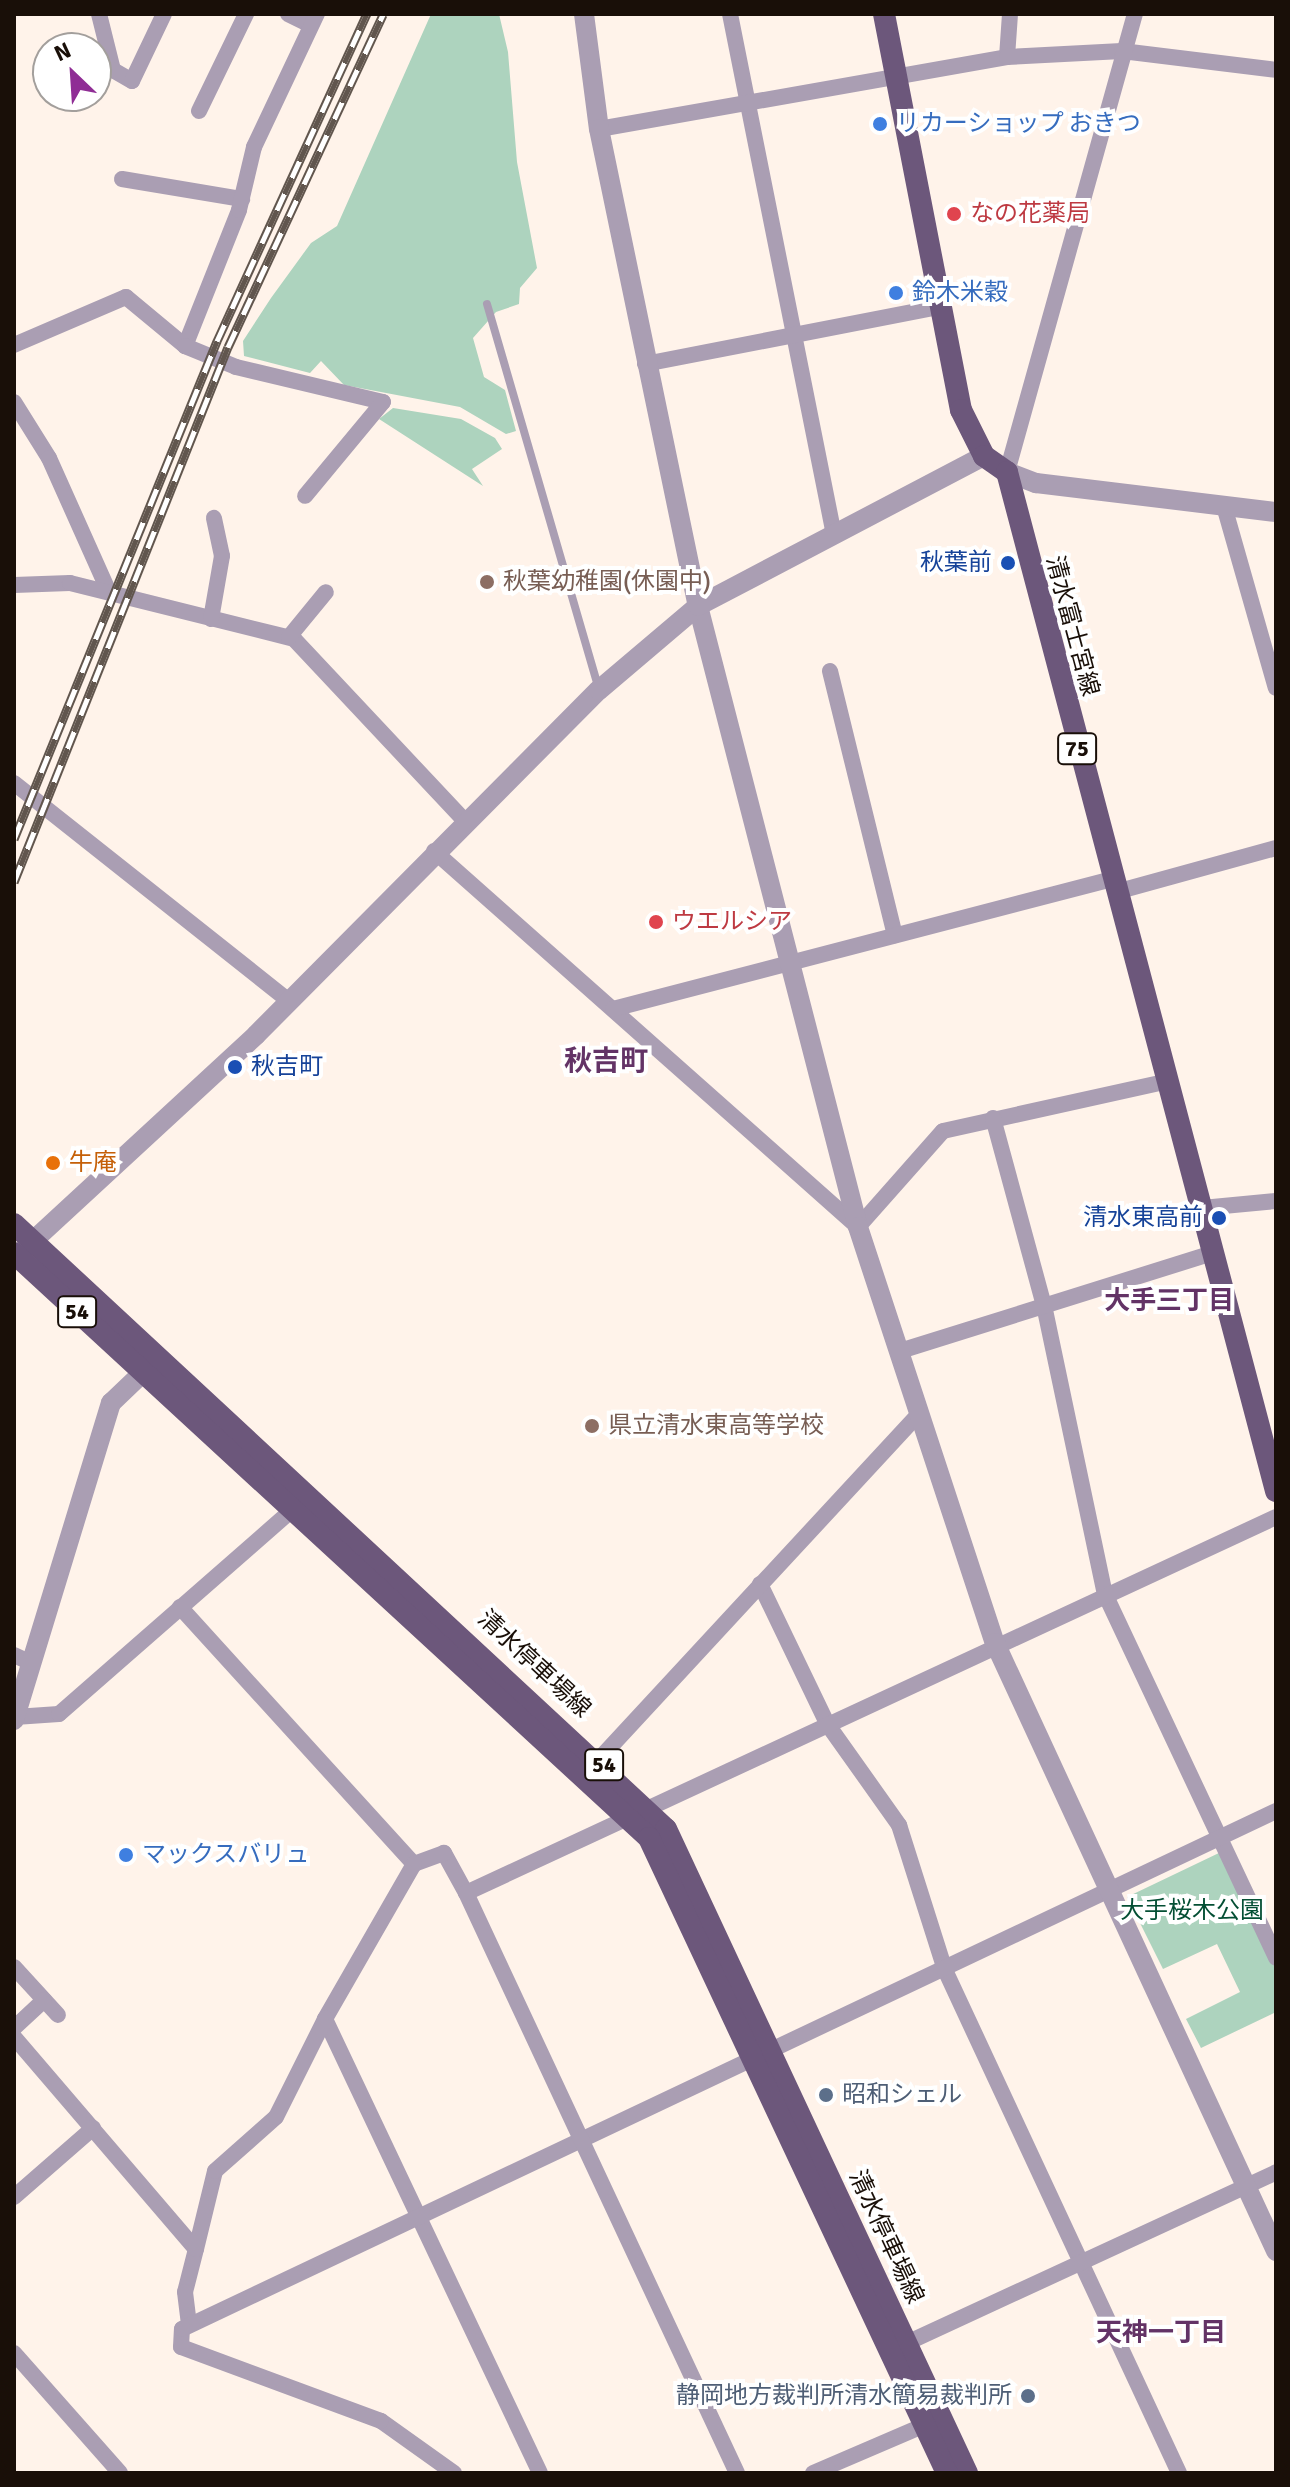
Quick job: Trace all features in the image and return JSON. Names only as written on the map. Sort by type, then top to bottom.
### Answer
[{"type":"main road","points":[[884,14],[938,307],[961,410],[984,456],[1007,472]]},
{"type":"main road","name":"清水富士宮線","points":[[1007,472],[1276,1491]]},
{"type":"main road","name":"清水停車場線","points":[[14,1224],[20,1252],[149,1365],[640,1814],[649,1838],[762,2056],[898,2347],[967,2473]]},
{"type":"main road","name":"清水停車場線","points":[[149,1365],[292,1510],[592,1767]]},
{"type":"main road","name":"清水停車場線","points":[[898,2347],[925,2425],[947,2473]]},
{"type":"street","points":[[99,14],[113,70],[132,81],[164,14]]},
{"type":"street","points":[[199,111],[246,14]]},
{"type":"street","points":[[185,346],[242,199],[254,147],[314,20],[288,14]]},
{"type":"street","points":[[584,14],[599,129],[645,364],[698,606],[858,1227],[995,1643],[1276,2251]]},
{"type":"street","points":[[730,14],[833,530]]},
{"type":"street","points":[[1007,57],[1010,14]]},
{"type":"street","points":[[1135,14],[1122,51],[1007,472],[1036,483],[1276,512]]},
{"type":"street","points":[[599,129],[895,72],[1007,57],[1122,51],[1276,70]]},
{"type":"street","points":[[122,179],[242,199]]},
{"type":"street","points":[[14,345],[126,297],[185,346],[236,367],[383,402],[305,496]]},
{"type":"street","points":[[645,364],[938,307]]},
{"type":"street","points":[[14,402],[49,458],[109,592]]},
{"type":"street","points":[[20,1252],[287,999],[599,690],[698,606],[833,530],[984,456]]},
{"type":"street","points":[[1224,506],[1273,666],[1276,688]]},
{"type":"street","points":[[211,619],[222,556],[214,518]]},
{"type":"street","points":[[14,585],[70,583],[289,637],[332,673],[465,821]]},
{"type":"street","points":[[289,637],[326,592]]},
{"type":"street","points":[[830,671],[895,935]]},
{"type":"street","points":[[14,783],[287,999]]},
{"type":"street","points":[[613,1009],[895,935],[1276,848]]},
{"type":"street","points":[[434,851],[858,1227]]},
{"type":"street","points":[[858,1227],[943,1131],[1168,1081]]},
{"type":"street","points":[[993,1118],[1045,1310],[1105,1594],[1276,1958]]},
{"type":"street","points":[[1202,1208],[1276,1201]]},
{"type":"street","points":[[900,1351],[1045,1310],[1213,1253]]},
{"type":"street","points":[[149,1365],[111,1403],[22,1659],[14,1718],[59,1714],[292,1510]]},
{"type":"street","points":[[592,1767],[920,1413]]},
{"type":"street","points":[[466,1893],[640,1814],[995,1643],[1276,1517]]},
{"type":"street","points":[[760,1584],[828,1725],[899,1825],[945,1970],[1179,2473]]},
{"type":"street","points":[[180,1607],[414,1864]]},
{"type":"street","points":[[454,2473],[381,2421],[181,2347],[177,2339],[189,2325],[1276,1811]]},
{"type":"street","points":[[189,2325],[185,2292],[215,2171],[276,2117],[325,2019],[414,1864],[444,1853],[466,1893],[737,2473]]},
{"type":"street","points":[[14,1967],[58,2015]]},
{"type":"street","points":[[14,2028],[44,2000]]},
{"type":"street","points":[[325,2019],[421,2216],[540,2473]]},
{"type":"street","points":[[14,2037],[196,2249]]},
{"type":"street","points":[[14,2197],[93,2128]]},
{"type":"street","points":[[898,2347],[1276,2172]]},
{"type":"street","points":[[14,2353],[117,2472]]},
{"type":"street","points":[[813,2473],[925,2425]]},
{"type":"lane","points":[[487,304],[599,690]]},
{"type":"green space","points":[[431,14],[499,14],[508,52],[517,162],[537,268],[520,288],[519,304],[496,312],[473,338],[484,377],[505,390],[516,431],[506,434],[460,407],[344,385],[321,361],[310,373],[244,356],[243,341],[271,298],[311,243],[337,226]]},
{"type":"green space","points":[[393,408],[461,419],[495,438],[502,449],[472,469],[483,486],[379,419]]},
{"type":"green space","name":"大手桜木公園","points":[[1221,1852],[1276,1965],[1276,2012],[1201,2048],[1186,2019],[1240,1992],[1217,1944],[1163,1969],[1127,1897]]},
{"type":"railway","points":[[14,839],[217,341],[367,14]]},
{"type":"railway","points":[[14,882],[228,347],[383,14]]},
{"type":"place","name":"リカーショップ おきつ","points":[[880,124]]},
{"type":"place","name":"なの花薬局","points":[[954,214]]},
{"type":"place","name":"鈴木米穀","points":[[896,293]]},
{"type":"place","name":"秋葉前","points":[[1008,563]]},
{"type":"place","name":"秋葉幼稚園(休園中)","points":[[487,582]]},
{"type":"place","name":"ウエルシア","points":[[656,922]]},
{"type":"place","name":"秋吉町","points":[[235,1067]]},
{"type":"place","name":"牛庵","points":[[53,1163]]},
{"type":"place","name":"清水東高前","points":[[1219,1218]]},
{"type":"place","name":"県立清水東高等学校","points":[[592,1426]]},
{"type":"place","name":"マックスバリュ","points":[[126,1855]]},
{"type":"place","name":"昭和シェル","points":[[826,2095]]},
{"type":"place","name":"静岡地方裁判所清水簡易裁判所","points":[[1028,2396]]},
{"type":"district","name":"秋吉町","points":[[606,1061]]},
{"type":"district","name":"大手三丁目","points":[[1169,1302]]},
{"type":"district","name":"天神一丁目","points":[[1161,2334]]}]
